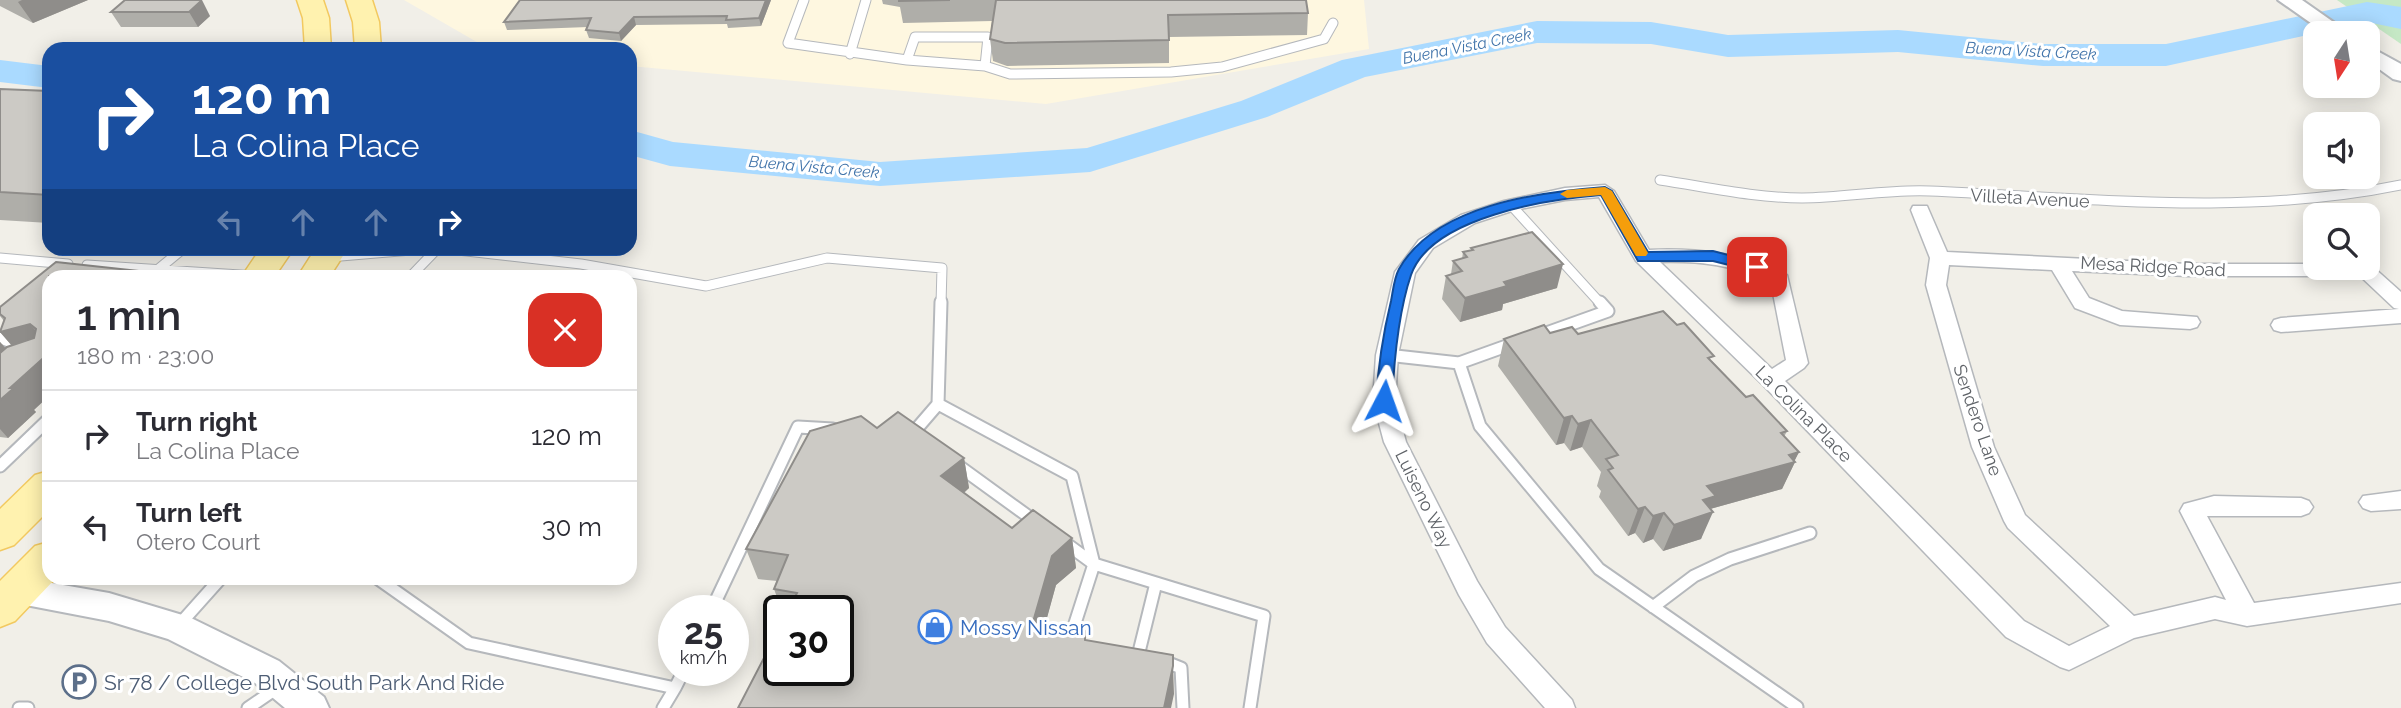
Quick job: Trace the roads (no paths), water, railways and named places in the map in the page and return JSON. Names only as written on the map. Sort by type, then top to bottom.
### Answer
[{"type":"main road","points":[[310,0],[317,18],[318,42]]},
{"type":"main road","points":[[334,0],[341,18],[363,11],[368,42]]},
{"type":"main road","points":[[0,534],[42,493]]},
{"type":"main road","points":[[9,600],[42,565]]},
{"type":"street","points":[[2288,0],[2320,21]]},
{"type":"street","points":[[2380,60],[2401,74]]},
{"type":"street","name":"Luiseno Way","points":[[1562,708],[1496,635],[1461,576],[1395,442],[1384,401],[1387,355],[1405,272],[1426,244],[1468,219],[1511,205],[1565,194],[1605,191]]},
{"type":"street","name":"La Colina Place","points":[[1605,191],[1643,257],[1772,380],[2015,629],[2069,659],[2129,628]]},
{"type":"street","name":"Sendero Lane","points":[[1920,210],[1940,258],[1936,285],[1983,447],[2016,521],[2129,628]]},
{"type":"street","points":[[1643,257],[1713,256],[1757,267],[1780,280],[1797,363],[1772,380]]},
{"type":"street","name":"Mesa Ridge Road","points":[[1940,258],[2189,270],[2365,270],[2401,303]]},
{"type":"street","points":[[2057,262],[2082,303],[2120,318],[2190,322]]},
{"type":"street","points":[[2281,325],[2401,316]]},
{"type":"street","points":[[2371,502],[2401,500]]},
{"type":"street","points":[[2247,615],[2192,511],[2214,505],[2301,507]]},
{"type":"street","points":[[2129,628],[2215,608],[2247,615],[2401,593]]},
{"type":"street","points":[[9,600],[109,607],[177,627],[267,672],[312,708]]},
{"type":"lane","points":[[804,0],[788,43],[850,54],[985,65],[1010,74],[1171,72],[1222,67],[1324,39],[1333,23]]},
{"type":"lane","points":[[850,54],[866,0]]},
{"type":"lane","points":[[907,60],[915,37],[988,37],[985,65]]},
{"type":"lane","name":"Villeta Avenue","points":[[1660,180],[1761,196],[1802,198],[1925,191],[2197,205],[2353,195],[2401,185]]},
{"type":"lane","points":[[1387,355],[1459,363],[1608,311],[1511,205]]},
{"type":"lane","points":[[157,270],[174,256]]},
{"type":"lane","points":[[321,258],[344,256]]},
{"type":"lane","points":[[417,270],[430,256]]},
{"type":"lane","points":[[509,256],[581,264],[603,270]]},
{"type":"lane","points":[[0,258],[144,270]]},
{"type":"lane","points":[[637,277],[706,286],[827,258],[942,268],[938,404],[907,433],[925,441]]},
{"type":"lane","points":[[0,338],[18,344],[11,358]]},
{"type":"lane","points":[[1459,363],[1480,426],[1599,569],[1797,707]]},
{"type":"lane","points":[[938,404],[1072,476],[1094,564],[1069,642]]},
{"type":"lane","points":[[0,466],[42,426]]},
{"type":"lane","points":[[719,595],[798,427],[849,430]]},
{"type":"lane","points":[[947,457],[1094,564],[1264,616],[1250,708]]},
{"type":"lane","points":[[1653,607],[1694,576],[1730,559],[1810,533]]},
{"type":"lane","points":[[1156,583],[1138,655],[1181,668],[1183,708]]},
{"type":"lane","points":[[177,627],[214,585]]},
{"type":"lane","points":[[392,585],[469,643],[676,688],[663,708]]},
{"type":"lane","points":[[248,708],[282,684]]},
{"type":"lane","points":[[19,708],[28,708]]},
{"type":"waterway","name":"Buena Vista Creek","points":[[637,144],[670,154],[880,174],[1090,160],[1254,109],[1355,68],[1537,32],[1651,33],[1728,46],[1898,41],[2043,55],[2166,55],[2367,12],[2386,13],[2401,19]]},
{"type":"waterway","name":"Buena Vista Creek","points":[[0,71],[42,76]]},
{"type":"place","name":"Mossy Nissan","points":[[935,627]]},
{"type":"place","name":"Sr 78 / College Blvd South Park And Ride","points":[[79,682]]}]
